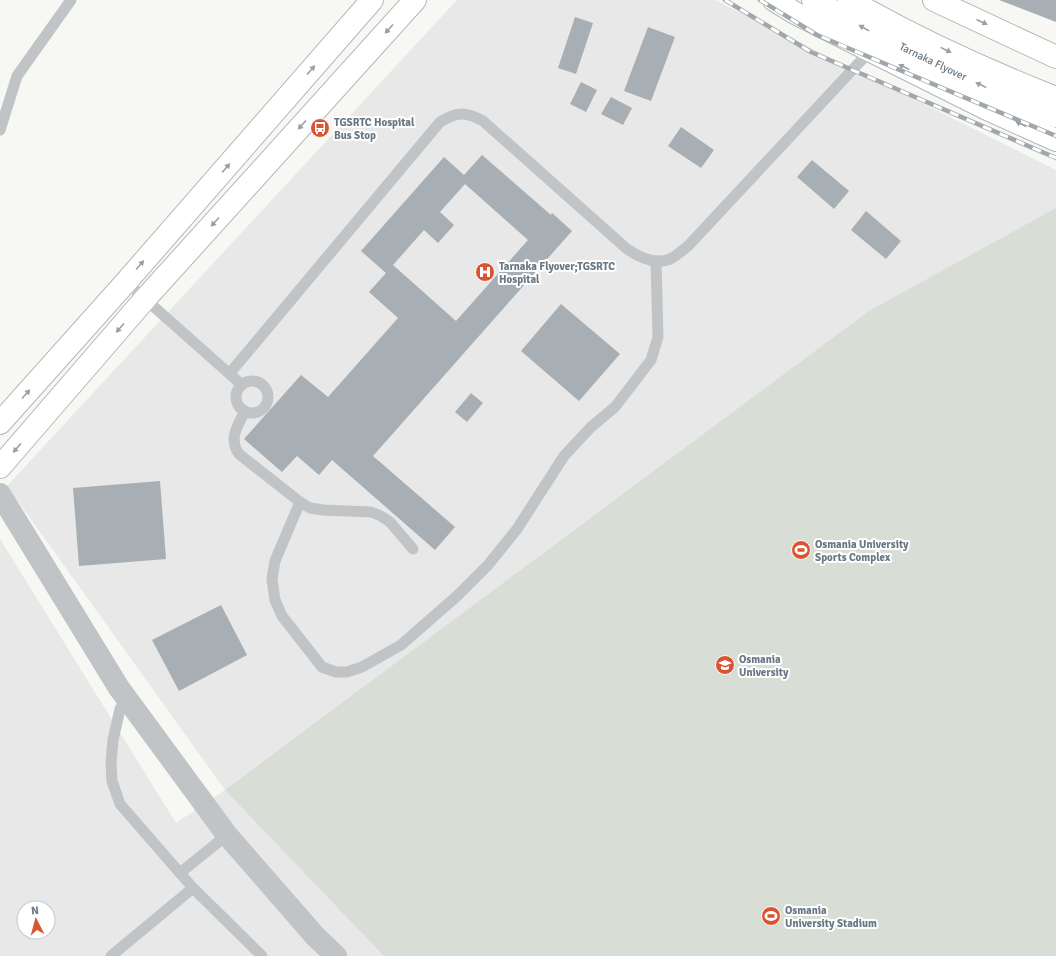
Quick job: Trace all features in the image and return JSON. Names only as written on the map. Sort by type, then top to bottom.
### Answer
[{"type":"main road","points":[[0,423],[126,282],[372,0]]},
{"type":"main road","points":[[0,467],[145,299],[416,0]]},
{"type":"main road","points":[[774,0],[795,14],[985,108],[1056,140]]},
{"type":"main road","name":"Tarnaka Flyover","points":[[813,0],[870,32],[988,88],[1056,116]]},
{"type":"main road","name":"Tarnaka Flyover","points":[[849,0],[993,73],[1056,98]]},
{"type":"main road","points":[[934,0],[1056,57]]},
{"type":"street","points":[[0,494],[127,698],[227,835],[315,936],[336,956]]},
{"type":"lane","points":[[0,130],[17,76],[71,0]]},
{"type":"lane","points":[[230,373],[440,122],[451,116],[463,113],[474,116],[483,121],[627,249],[638,257],[662,261],[672,258],[688,246],[870,50]]},
{"type":"lane","points":[[300,502],[275,561],[272,579],[274,600],[282,616],[322,667],[336,672],[346,672],[362,667],[400,645],[457,596],[488,565],[517,529],[564,456],[591,427],[614,407],[651,360],[658,338],[656,261]]},
{"type":"lane","points":[[126,282],[242,385]]},
{"type":"lane","points":[[250,381],[258,383],[265,388],[268,395],[266,404],[261,410],[253,412],[245,411],[239,406],[236,398],[238,391],[242,385],[250,381]]},
{"type":"lane","points":[[245,411],[233,440],[234,447],[239,454],[300,502],[310,508],[371,512],[382,516],[390,522],[413,549]]},
{"type":"lane","points":[[127,698],[120,709],[113,740],[111,763],[112,781],[120,804],[193,888],[262,956]]},
{"type":"lane","points":[[180,873],[227,835]]},
{"type":"lane","points":[[111,956],[193,888]]},
{"type":"shaded area","points":[[457,0],[715,0],[1056,170],[1056,956],[0,956],[0,539],[176,823],[225,790],[7,486]]},
{"type":"shaded area","name":"Osmania University Sports Complex","points":[[1056,208],[1056,956],[384,956],[225,790],[869,311]]},
{"type":"building","points":[[999,0],[1056,0],[1056,22]]},
{"type":"building","points":[[575,17],[593,23],[576,74],[558,68]]},
{"type":"building","points":[[648,27],[675,37],[651,101],[624,91]]},
{"type":"building","points":[[581,82],[597,90],[586,112],[570,104]]},
{"type":"building","points":[[611,97],[632,108],[623,125],[601,114]]},
{"type":"building","points":[[681,127],[714,150],[701,168],[668,146]]},
{"type":"building","points":[[482,155],[551,215],[552,213],[572,231],[373,456],[455,527],[435,550],[332,460],[319,475],[297,456],[282,472],[244,439],[301,375],[328,397],[398,318],[369,292],[386,273],[361,251],[444,157],[464,175]],"holes":[[[465,184],[528,240],[456,321],[393,265],[424,230],[438,243],[454,225],[440,212]]]},
{"type":"building","points":[[812,160],[849,191],[834,209],[797,177]]},
{"type":"building","points":[[866,211],[901,241],[886,259],[851,230]]},
{"type":"building","points":[[561,304],[620,354],[579,401],[521,351]]},
{"type":"building","points":[[471,393],[483,403],[467,422],[455,412]]},
{"type":"building","points":[[160,481],[166,559],[79,566],[73,488]]},
{"type":"building","points":[[221,605],[247,655],[179,691],[152,640]]},
{"type":"railway","points":[[725,0],[811,52],[1056,158]]},
{"type":"railway","points":[[760,0],[817,35],[1056,136]]},
{"type":"place","name":"TGSRTC Hospital Bus Stop","points":[[320,128]]},
{"type":"place","name":"Tarnaka Flyover;TGSRTC Hospital","points":[[485,272]]},
{"type":"place","name":"Osmania University Sports Complex","points":[[801,550]]},
{"type":"place","name":"Osmania University","points":[[725,665]]},
{"type":"place","name":"Osmania University Stadium","points":[[771,916]]}]
